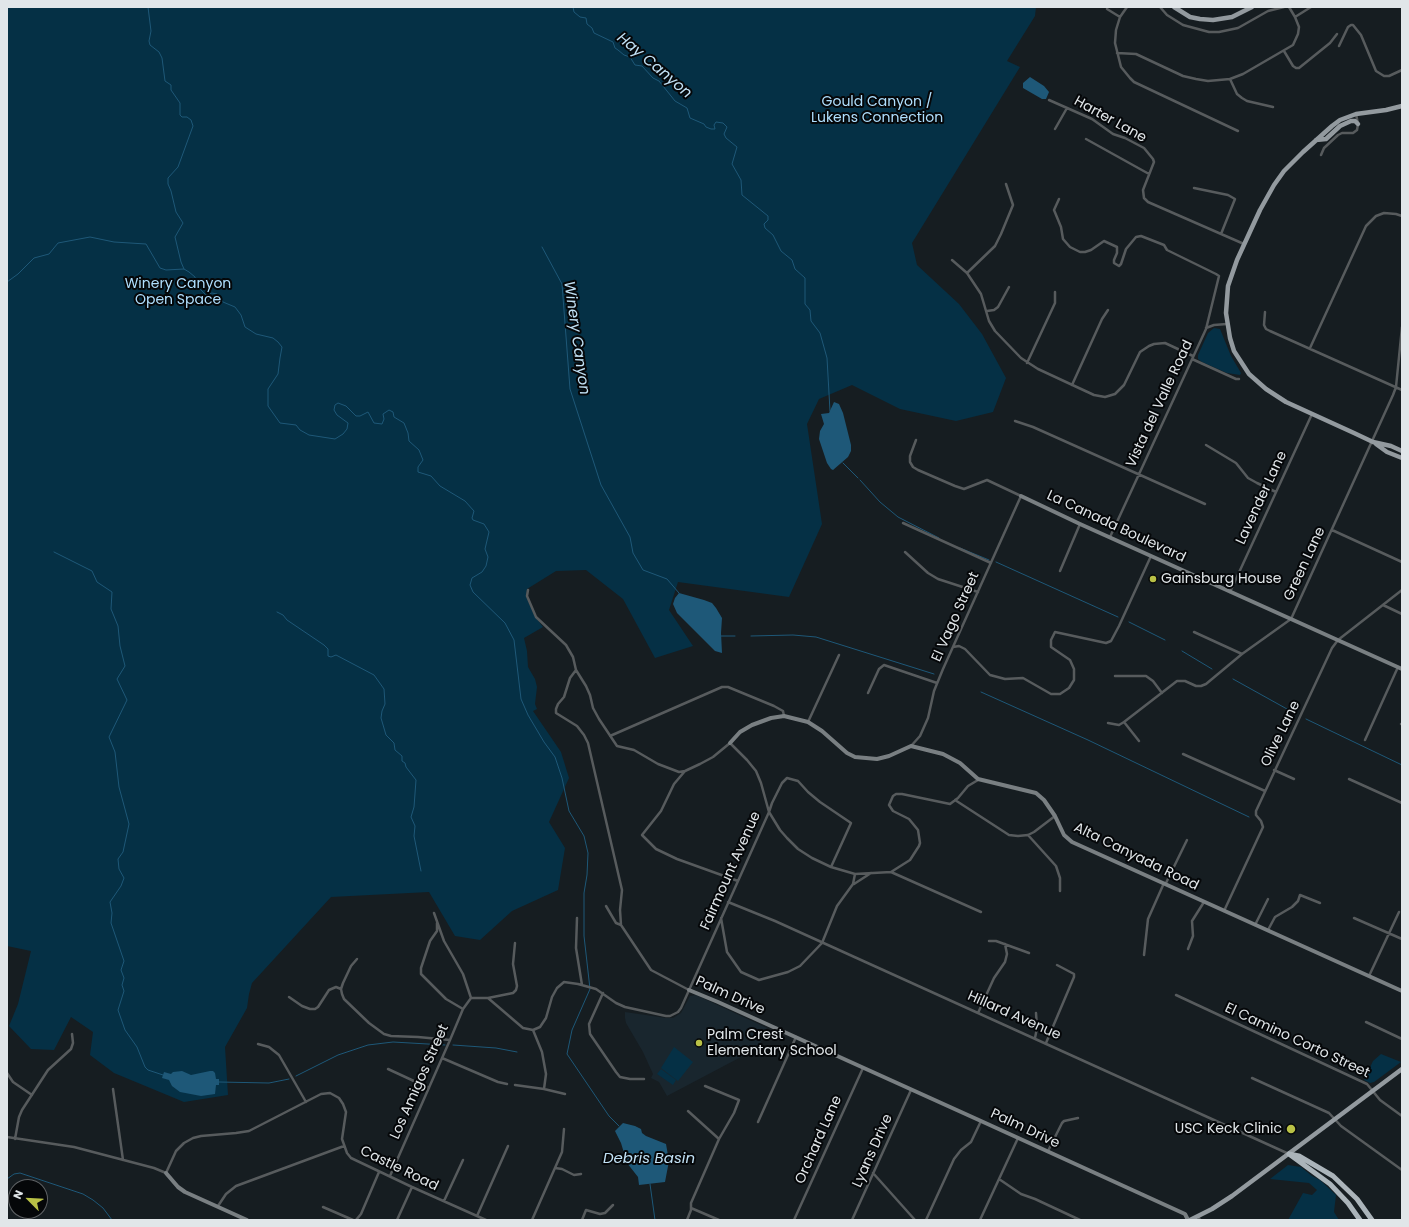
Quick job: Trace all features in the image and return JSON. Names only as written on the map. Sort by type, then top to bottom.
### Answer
[{"type":"highway","name":"Hillard Avenue","points":[[1289,1154],[1330,1184],[1344,1198],[1360,1220]]},
{"type":"highway","name":"Hillard Avenue","points":[[1289,1154],[1299,1156],[1333,1176],[1357,1199],[1372,1220]]},
{"type":"main road","points":[[1174,7],[1190,17],[1200,20],[1214,20],[1232,17],[1252,7]]},
{"type":"main road","points":[[1402,106],[1356,114],[1340,120],[1316,140],[1280,175],[1268,194],[1244,244],[1228,286],[1226,304],[1227,324],[1234,351],[1249,374],[1266,389],[1275,396],[1373,442],[1387,452],[1402,458]]},
{"type":"main road","points":[[1316,140],[1326,139],[1340,126],[1350,121],[1358,124]]},
{"type":"main road","points":[[1373,442],[1391,446],[1402,451]]},
{"type":"main road","points":[[1189,1220],[1199,1218],[1232,1196],[1402,1069]]},
{"type":"street","points":[[1127,7],[1120,17],[1116,30],[1115,43],[1121,67],[1130,78],[1134,82],[1238,131]]},
{"type":"street","points":[[1160,7],[1167,15],[1183,25],[1210,32],[1219,32],[1238,28],[1268,11],[1284,7]]},
{"type":"street","points":[[1117,53],[1136,54],[1183,76],[1196,79],[1208,81],[1230,79],[1243,74],[1293,45],[1298,34],[1299,27],[1289,7]]},
{"type":"street","points":[[1295,17],[1311,7]]},
{"type":"street","points":[[1107,9],[1120,17]]},
{"type":"street","points":[[1339,46],[1350,26],[1353,25],[1361,35],[1374,66],[1380,75],[1395,75],[1402,70]]},
{"type":"street","points":[[1284,51],[1293,66],[1299,68],[1330,43],[1337,34]]},
{"type":"street","points":[[1230,79],[1237,94],[1242,98],[1247,101],[1273,107]]},
{"type":"street","name":"Harter Lane","points":[[1049,100],[1092,119],[1113,134],[1125,138],[1144,148],[1153,159],[1153,164],[1143,190],[1144,198],[1148,202],[1244,244]]},
{"type":"street","points":[[1055,129],[1067,108]]},
{"type":"street","points":[[1321,155],[1324,148],[1338,135],[1342,133],[1353,133],[1357,130],[1358,124],[1356,114]]},
{"type":"street","points":[[1086,139],[1149,174]]},
{"type":"street","points":[[967,273],[996,246],[1013,205],[1006,184]]},
{"type":"street","points":[[1194,188],[1228,195],[1235,199],[1220,234]]},
{"type":"street","name":"Vista del Valle Road","points":[[1059,199],[1054,210],[1061,227],[1063,239],[1070,247],[1080,252],[1091,250],[1104,241],[1117,247],[1114,263],[1116,266],[1119,266],[1126,249],[1136,237],[1141,236],[1164,246],[1167,250],[1219,276],[1206,329],[1110,537]]},
{"type":"street","points":[[1310,348],[1366,226],[1376,216],[1384,213],[1402,216]]},
{"type":"street","points":[[952,260],[967,273],[981,294],[989,321],[995,331],[1027,363],[1072,385],[1099,396],[1110,396],[1116,394],[1122,388],[1140,352],[1154,344],[1165,344],[1193,356]]},
{"type":"street","points":[[987,311],[994,310],[998,307],[1009,287]]},
{"type":"street","points":[[1027,363],[1055,303],[1056,292]]},
{"type":"street","points":[[1072,385],[1102,319],[1108,310]]},
{"type":"street","points":[[1265,312],[1264,321],[1266,329],[1402,390]]},
{"type":"street","points":[[1206,329],[1214,325],[1227,324]]},
{"type":"street","name":"Green Lane","points":[[1124,722],[1180,680],[1196,686],[1206,684],[1242,654],[1291,619],[1373,442],[1396,387],[1402,327]]},
{"type":"street","points":[[1192,359],[1239,379]]},
{"type":"street","name":"Lavender Lane","points":[[1230,592],[1312,414]]},
{"type":"street","points":[[1015,422],[1033,426],[1205,504]]},
{"type":"street","name":"La Canada Boulevard","points":[[916,440],[911,451],[910,462],[918,470],[955,486],[967,488],[987,480],[1080,524],[1400,668]]},
{"type":"street","points":[[1206,445],[1236,463],[1248,478],[1276,492]]},
{"type":"street","name":"El Vago Street","points":[[911,746],[920,736],[928,718],[937,683],[1021,496]]},
{"type":"street","points":[[903,523],[991,563]]},
{"type":"street","points":[[1060,571],[1080,524]]},
{"type":"street","points":[[1332,530],[1402,562]]},
{"type":"street","points":[[905,552],[928,573],[938,579],[978,592]]},
{"type":"street","points":[[953,647],[959,646],[965,649],[990,675],[1005,679],[1023,678],[1051,694],[1060,694],[1069,688],[1074,680],[1074,669],[1070,660],[1051,647],[1051,640],[1055,632],[1106,643],[1111,641],[1151,556]]},
{"type":"street","points":[[528,590],[527,596],[536,617],[566,645],[573,657],[576,670],[586,686],[593,708],[610,736],[618,746],[634,750],[658,764],[679,772],[685,771],[713,757],[730,743],[740,732],[752,725],[770,718],[784,716],[808,722],[822,731],[847,753],[855,757],[877,759],[889,756],[911,746]]},
{"type":"street","name":"Olive Lane","points":[[1224,910],[1263,827],[1262,821],[1255,812],[1332,648],[1338,640],[1402,590]]},
{"type":"street","points":[[1383,605],[1402,614]]},
{"type":"street","points":[[1194,632],[1242,654]]},
{"type":"street","points":[[808,722],[839,654]]},
{"type":"street","points":[[868,693],[879,669],[884,665],[937,683]]},
{"type":"street","points":[[1365,740],[1400,668]]},
{"type":"street","points":[[576,670],[570,678],[564,697],[558,704],[556,713],[577,726],[588,743],[622,890],[620,910],[621,925]]},
{"type":"street","points":[[1115,676],[1146,676],[1153,681],[1162,693]]},
{"type":"street","points":[[610,736],[722,687],[728,687],[774,706],[783,712],[784,716]]},
{"type":"street","points":[[1108,723],[1119,725],[1124,722],[1140,742]]},
{"type":"street","name":"Fairmount Avenue","points":[[582,984],[603,992],[613,1001],[622,1006],[666,1016],[670,1016],[678,1012],[769,812],[761,783],[756,772],[747,760],[730,743]]},
{"type":"street","name":"Alta Canyada Road","points":[[911,746],[943,754],[960,763],[978,779],[1036,793],[1044,800],[1055,816],[1064,835],[1072,842],[1402,991]]},
{"type":"street","points":[[1184,754],[1265,791]]},
{"type":"street","points":[[1274,770],[1294,779]]},
{"type":"street","points":[[685,771],[674,784],[661,811],[642,835],[656,850],[738,881]]},
{"type":"street","points":[[830,867],[851,823],[820,802],[798,781],[787,778],[782,783],[769,812],[787,838],[798,849],[830,867],[855,874],[891,872],[981,912]]},
{"type":"street","points":[[891,872],[910,860],[920,843],[918,830],[909,819],[893,811],[889,805],[893,796],[896,794],[902,794],[950,804],[968,786],[978,779]]},
{"type":"street","points":[[1349,779],[1402,803]]},
{"type":"street","points":[[955,800],[1009,835],[1028,835],[1055,816]]},
{"type":"street","points":[[1028,835],[1056,866],[1060,878],[1060,890]]},
{"type":"street","points":[[1144,955],[1148,919],[1187,840]]},
{"type":"street","points":[[721,917],[727,952],[741,972],[759,980],[788,972],[800,966],[822,943],[837,906],[853,884],[873,872]]},
{"type":"street","points":[[853,884],[855,874]]},
{"type":"street","points":[[1268,931],[1275,917],[1292,907],[1298,901],[1300,895],[1320,903]]},
{"type":"street","points":[[1255,925],[1268,899]]},
{"type":"street","name":"Hillard Avenue","points":[[728,902],[775,921],[1289,1154]]},
{"type":"street","points":[[1188,949],[1193,936],[1192,921],[1204,902]]},
{"type":"street","name":"Palm Drive","points":[[606,906],[616,923],[621,925],[651,970],[689,990],[912,1089],[1185,1214],[1189,1220]]},
{"type":"street","points":[[1369,976],[1399,912]]},
{"type":"street","points":[[434,913],[444,941],[463,974],[471,998],[488,998],[513,993],[516,990],[517,986],[514,964],[515,943]]},
{"type":"street","points":[[488,998],[524,1028],[533,1030],[540,1027],[557,988],[564,982],[582,984],[575,945],[577,918]]},
{"type":"street","points":[[1354,918],[1402,939]]},
{"type":"street","points":[[437,923],[437,931],[430,941],[421,968],[421,974],[446,999],[463,1009]]},
{"type":"street","points":[[989,941],[996,941],[1029,953]]},
{"type":"street","points":[[978,1013],[994,978],[1005,962],[1007,954],[1005,944]]},
{"type":"street","points":[[357,959],[351,966],[341,989],[344,999],[369,1023],[384,1034],[390,1036],[450,1040]]},
{"type":"street","points":[[1046,1043],[1074,977],[1074,974],[1057,965]]},
{"type":"street","points":[[289,997],[302,1006],[315,1009],[321,1003],[329,990],[336,987],[341,989]]},
{"type":"street","points":[[603,992],[589,1024],[590,1034],[620,1077],[644,1079]]},
{"type":"street","name":"El Camino Corto Street","points":[[1176,995],[1367,1084],[1380,1100],[1402,1116]]},
{"type":"street","name":"Los Amigos Street","points":[[390,1176],[463,1009],[471,998]]},
{"type":"street","points":[[1035,1038],[1037,1028],[1036,1013]]},
{"type":"street","points":[[1366,1022],[1402,1039]]},
{"type":"street","points":[[533,1030],[542,1052],[546,1074],[544,1089]]},
{"type":"street","points":[[16,1138],[20,1114],[48,1070],[71,1048],[73,1043],[72,1034]]},
{"type":"street","points":[[758,1122],[796,1037]]},
{"type":"street","points":[[258,1044],[273,1049],[282,1058],[306,1102]]},
{"type":"street","points":[[442,1058],[498,1082],[507,1084]]},
{"type":"street","name":"Orchard Lane","points":[[794,1220],[863,1068]]},
{"type":"street","points":[[388,1069],[429,1088]]},
{"type":"street","points":[[7,1073],[13,1082],[32,1095]]},
{"type":"street","points":[[1252,1078],[1329,1113],[1341,1126],[1402,1170]]},
{"type":"street","points":[[515,1085],[544,1089],[565,1094]]},
{"type":"street","points":[[687,1220],[691,1203],[719,1139],[734,1113],[739,1100],[705,1086]]},
{"type":"street","points":[[114,1089],[123,1160]]},
{"type":"street","name":"Lyans Drive","points":[[852,1220],[912,1089]]},
{"type":"street","name":"Castle Road","points":[[166,1173],[176,1151],[184,1143],[193,1138],[200,1136],[236,1134],[249,1131],[321,1094],[330,1093],[339,1098],[346,1112],[342,1139],[347,1153],[352,1158],[379,1172],[486,1220]]},
{"type":"street","points":[[688,1111],[719,1139]]},
{"type":"street","points":[[1048,1151],[1062,1123],[1064,1121],[1078,1118]]},
{"type":"street","points":[[926,1220],[954,1159],[961,1150],[971,1142],[981,1121]]},
{"type":"street","points":[[532,1220],[562,1152],[564,1129]]},
{"type":"street","points":[[7,1137],[74,1147],[154,1168],[166,1173],[178,1187],[185,1192],[247,1220]]},
{"type":"street","points":[[980,1220],[1018,1138]]},
{"type":"street","points":[[218,1206],[226,1194],[236,1186],[344,1146]]},
{"type":"street","points":[[477,1216],[508,1146]]},
{"type":"street","points":[[444,1201],[463,1160]]},
{"type":"street","points":[[555,1168],[562,1169],[574,1175],[581,1174]]},
{"type":"street","points":[[356,1220],[361,1214],[379,1172]]},
{"type":"street","points":[[873,1173],[915,1220]]},
{"type":"street","points":[[999,1179],[1021,1194],[1080,1220]]},
{"type":"street","points":[[397,1220],[412,1187]]},
{"type":"street","points":[[582,1220],[586,1210],[600,1214],[605,1213],[613,1205]]},
{"type":"street","points":[[324,1207],[353,1220]]},
{"type":"street","points":[[691,1208],[719,1220]]},
{"type":"shaded area","name":"Palm Crest Elementary School","points":[[696,995],[767,1028],[758,1048],[667,1096],[659,1082],[651,1078],[653,1074],[643,1052],[626,1023],[625,1012],[673,1018],[681,1013],[690,996]]},
{"type":"green space","points":[[7,7],[1036,7],[1035,16],[1007,61],[1020,67],[912,243],[917,265],[959,304],[982,334],[1006,378],[993,412],[956,421],[900,409],[852,385],[819,399],[807,424],[822,524],[789,597],[678,582],[669,610],[693,646],[655,658],[623,599],[586,570],[556,571],[527,589],[526,596],[534,615],[543,627],[524,638],[528,667],[535,679],[537,687],[535,704],[537,709],[533,711],[561,752],[569,778],[549,822],[565,848],[558,890],[512,911],[480,940],[455,936],[429,892],[331,897],[252,983],[247,1008],[225,1047],[228,1095],[184,1102],[114,1073],[90,1055],[93,1032],[71,1017],[54,1050],[31,1049],[9,1026],[18,1004],[31,951],[7,946]]},
{"type":"green space","points":[[1214,328],[1220,329],[1231,356],[1241,373],[1240,375],[1227,373],[1198,359],[1198,355],[1208,333]]},
{"type":"green space","points":[[674,1047],[693,1062],[678,1081],[661,1068]]},
{"type":"green space","points":[[1381,1054],[1401,1062],[1374,1082],[1370,1083],[1364,1080],[1373,1061]]},
{"type":"green space","points":[[661,1069],[676,1080],[673,1085],[657,1074]]},
{"type":"green space","points":[[1288,1165],[1301,1167],[1312,1176],[1320,1180],[1336,1195],[1334,1212],[1339,1220],[1288,1220],[1303,1193],[1312,1195],[1317,1190],[1309,1183],[1270,1179]]},
{"type":"water","points":[[1030,77],[1044,86],[1049,92],[1046,99],[1042,99],[1023,88],[1023,83]]},
{"type":"water","points":[[834,402],[839,404],[843,413],[851,445],[851,451],[848,457],[833,470],[827,463],[819,439],[820,431],[824,424],[821,414],[829,413]]},
{"type":"water","points":[[679,593],[712,603],[716,608],[722,618],[722,653],[715,651],[677,613],[673,604]]},
{"type":"water","points":[[182,1071],[191,1075],[213,1071],[216,1079],[219,1079],[219,1085],[216,1085],[215,1094],[201,1096],[180,1092],[172,1086],[169,1080],[162,1078],[164,1072],[171,1074],[173,1072]]},
{"type":"water","name":"Debris Basin","points":[[623,1123],[635,1126],[641,1129],[642,1133],[646,1136],[666,1144],[669,1161],[665,1182],[639,1185],[638,1177],[627,1163],[621,1143],[615,1131]]},
{"type":"waterway","points":[[148,7],[151,31],[149,41],[150,45],[159,52],[162,58],[165,81],[171,85],[171,90],[180,103],[180,115],[191,120],[193,126],[178,167],[168,178],[168,184],[176,212],[183,223],[175,237],[184,269]]},
{"type":"waterway","name":"Hay Canyon","points":[[573,7],[574,12],[580,17],[586,18],[587,24],[592,28],[594,33],[613,42],[615,48],[624,55],[630,57],[635,65],[642,66],[653,78],[659,81],[675,101],[687,108],[690,118],[711,129],[715,129],[714,125],[716,122],[723,123],[727,127],[724,134],[726,138],[737,147],[732,164],[741,180],[742,195],[768,216],[768,220],[764,224],[765,228],[773,235],[781,251],[792,260],[795,269],[805,278],[805,304],[810,310],[811,321],[820,333],[827,358],[830,411]]},
{"type":"waterway","points":[[7,282],[18,274],[34,258],[49,254],[58,243],[90,237],[114,242],[146,244],[160,268],[166,270],[184,269],[189,272],[195,277],[196,285],[206,295],[212,293],[217,294],[223,302],[235,307],[241,315],[245,327],[256,334],[273,338],[282,347],[278,374],[268,389],[268,406],[280,423],[296,425],[300,430],[309,435],[335,439],[343,434],[347,429],[348,423],[337,415],[334,410],[335,405],[338,403],[346,406],[356,416],[360,416],[368,412],[374,423],[382,424],[384,419],[383,414],[389,410],[393,412],[394,417],[404,423],[409,441],[419,450],[423,460],[418,467],[418,472],[431,476],[440,486],[465,501],[474,511],[472,518],[473,520],[484,524],[489,532],[485,549],[488,557],[486,566],[482,572],[472,578],[470,585],[473,592],[505,623],[514,640],[521,699],[528,715],[555,757],[562,778],[569,811],[584,836],[588,853],[584,893],[584,936],[590,989],[572,1030],[567,1054],[609,1116],[619,1126]]},
{"type":"waterway","name":"Winery Canyon","points":[[542,247],[562,284],[570,389],[601,485],[630,537],[633,553],[643,570],[667,579],[679,593]]},
{"type":"waterway","points":[[843,463],[858,478]]},
{"type":"waterway","points":[[860,480],[880,502],[898,517],[939,538]]},
{"type":"waterway","points":[[960,548],[989,560]]},
{"type":"waterway","points":[[54,552],[92,571],[97,582],[112,592],[111,609],[118,626],[120,646],[125,666],[117,679],[127,700],[109,737],[115,752],[119,787],[129,824],[123,852],[118,859],[119,869],[124,878],[121,886],[110,902],[112,913],[111,923],[124,961],[121,970],[124,978],[122,985],[124,991],[118,1010],[125,1030],[137,1047],[145,1067],[148,1070],[163,1075]]},
{"type":"waterway","points":[[996,562],[1118,617]]},
{"type":"waterway","points":[[277,612],[324,645],[328,649],[328,656],[331,657],[336,655],[374,675],[384,689],[385,704],[381,718],[386,735],[394,743],[395,750],[402,756],[402,761],[405,763],[406,767],[416,780],[414,807],[411,817],[415,826],[414,836],[421,871]]},
{"type":"waterway","points":[[1129,622],[1165,640]]},
{"type":"waterway","points":[[751,636],[793,635],[816,637],[934,674]]},
{"type":"waterway","points":[[721,636],[735,636]]},
{"type":"waterway","points":[[1182,651],[1212,669]]},
{"type":"waterway","points":[[1233,679],[1296,714]]},
{"type":"waterway","points":[[981,692],[1088,740],[1249,817]]},
{"type":"waterway","points":[[1306,719],[1402,765]]},
{"type":"waterway","points":[[296,1076],[338,1055],[368,1045],[393,1042],[445,1045]]},
{"type":"waterway","points":[[453,1045],[496,1048],[517,1052]]},
{"type":"waterway","points":[[219,1082],[269,1083],[289,1079]]},
{"type":"waterway","points":[[7,1179],[14,1174],[20,1173],[83,1194],[103,1208],[112,1220]]},
{"type":"waterway","points":[[650,1184],[655,1220]]},
{"type":"place","name":"Gainsburg House","points":[[1153,579]]},
{"type":"place","name":"Palm Crest Elementary School","points":[[699,1043]]},
{"type":"place","name":"USC Keck Clinic","points":[[1291,1129]]},
{"type":"park label","name":"Gould Canyon / Lukens Connection","points":[[877,110]]},
{"type":"park label","name":"Winery Canyon Open Space","points":[[178,292]]}]
